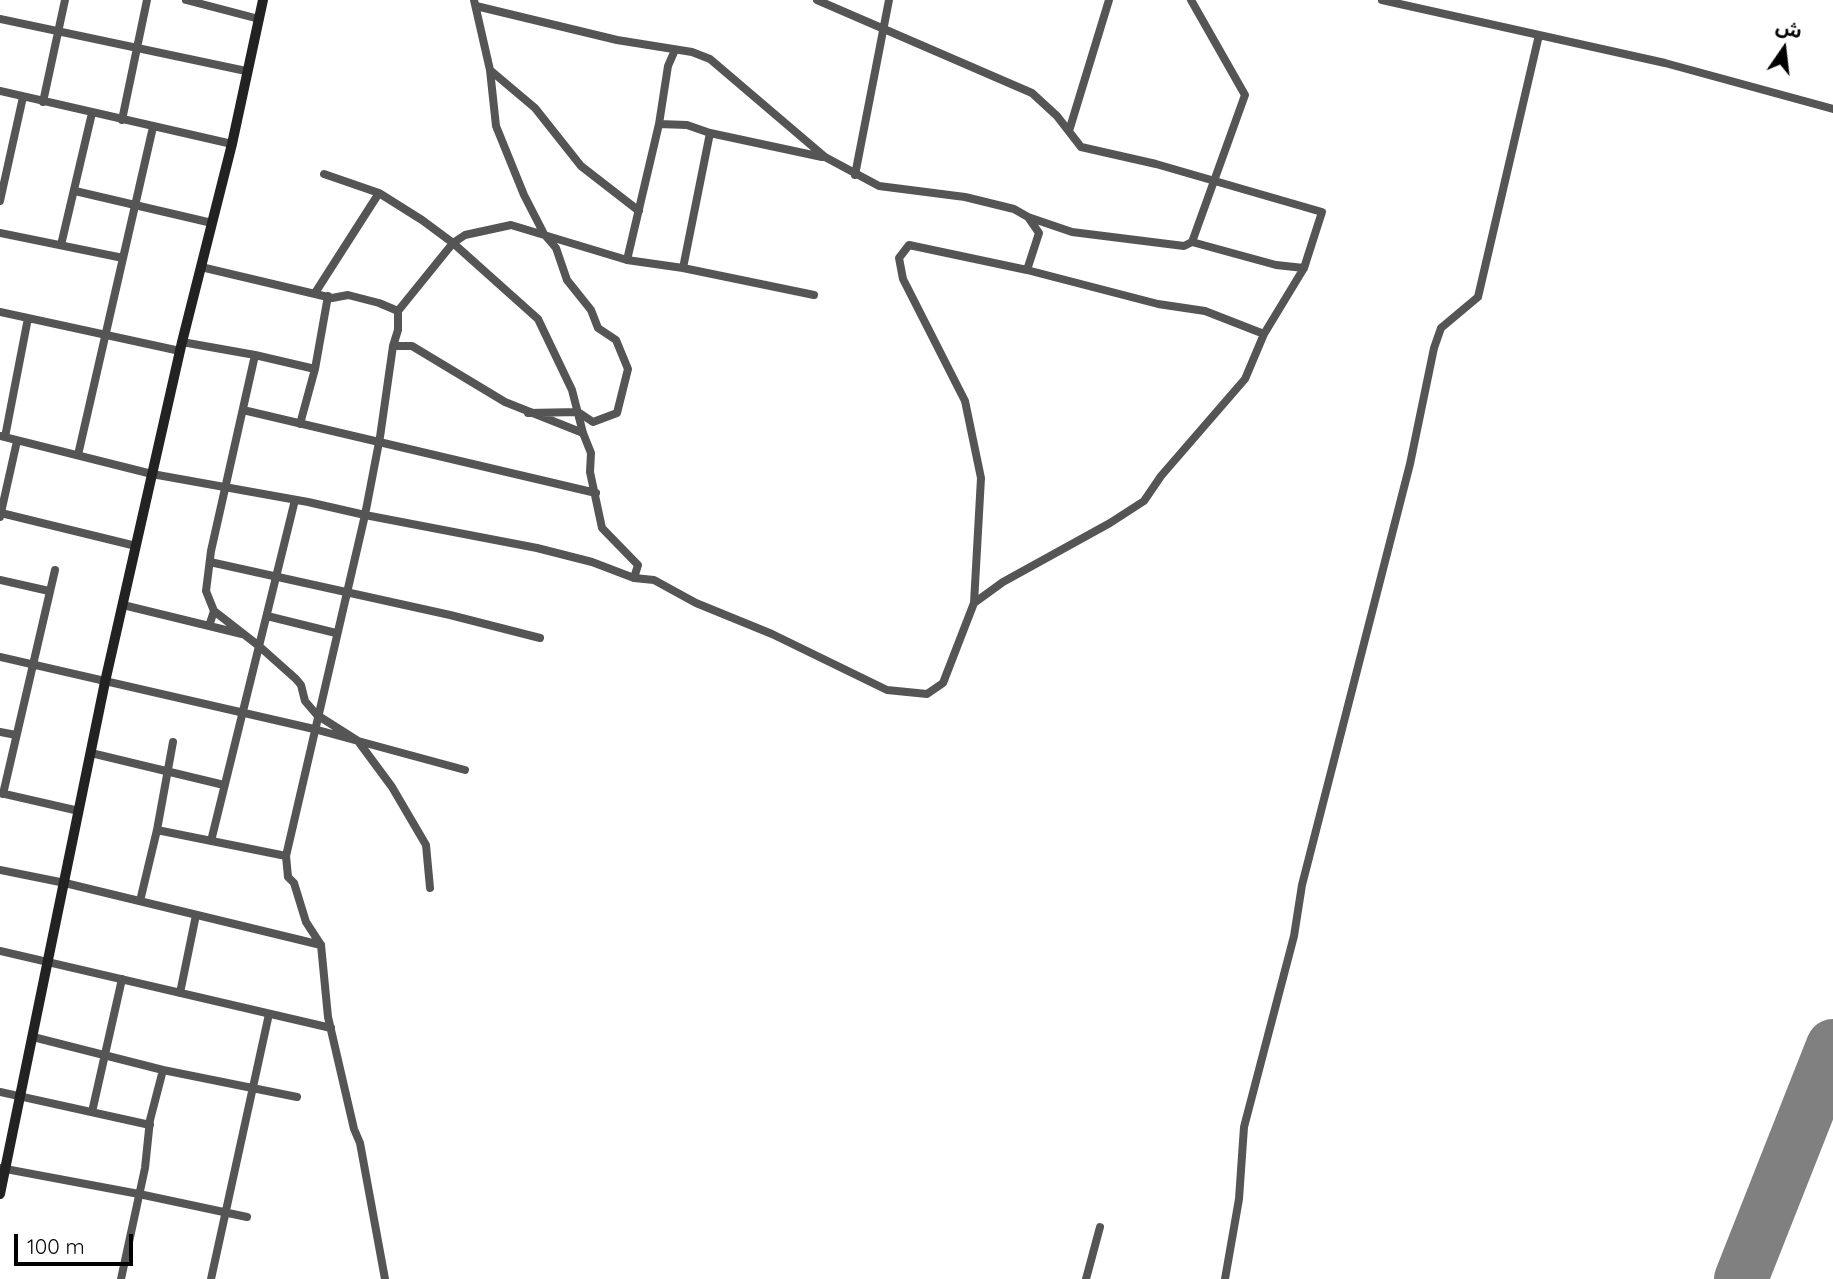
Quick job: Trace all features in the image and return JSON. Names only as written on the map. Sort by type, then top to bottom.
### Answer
[{"type":"main road","points":[[0,1194],[3,1168],[33,1037],[122,605],[181,346],[232,144],[263,0]]},
{"type":"street","points":[[43,102],[65,0]]},
{"type":"street","points":[[122,120],[147,0]]},
{"type":"street","points":[[186,0],[259,19]]},
{"type":"street","points":[[817,0],[1032,93],[1057,116],[1081,147],[1156,164],[1322,212],[1304,268],[1264,334],[1245,379],[1161,477],[1144,501],[1111,523],[1003,582],[974,603]]},
{"type":"street","points":[[855,176],[889,0]]},
{"type":"street","points":[[1191,0],[1245,95],[1192,242]]},
{"type":"street","points":[[1382,0],[1665,62],[1833,109]]},
{"type":"street","points":[[1069,131],[1109,1]]},
{"type":"street","points":[[528,413],[578,412],[593,422],[617,412],[628,369],[617,340],[598,328],[591,310],[567,280],[556,248],[544,234],[524,195],[496,126],[489,70],[475,3],[617,40],[692,52],[710,60],[825,158],[855,176],[879,186],[965,197],[1014,209],[1028,217],[1072,232],[1184,246],[1192,242],[1276,265],[1304,268]]},
{"type":"street","points":[[0,19],[246,71]]},
{"type":"street","points":[[1225,1279],[1239,1199],[1244,1127],[1294,936],[1306,872],[1410,464],[1434,348],[1441,328],[1478,297],[1539,34]]},
{"type":"street","points":[[627,260],[659,124],[668,66],[675,50]]},
{"type":"street","points":[[489,70],[535,108],[581,166],[639,211]]},
{"type":"street","points":[[0,91],[232,144]]},
{"type":"street","points":[[0,201],[23,97]]},
{"type":"street","points":[[61,245],[92,113]]},
{"type":"street","points":[[659,124],[687,125],[710,133],[825,158]]},
{"type":"street","points":[[78,455],[153,127]]},
{"type":"street","points":[[683,268],[710,133]]},
{"type":"street","points":[[324,174],[379,193],[453,243],[538,319],[572,390],[591,453],[590,472],[602,528],[638,565],[635,578]]},
{"type":"street","points":[[75,191],[212,223]]},
{"type":"street","points":[[315,293],[379,193]]},
{"type":"street","points":[[1027,270],[1039,233],[1028,217]]},
{"type":"street","points":[[385,1279],[359,1143],[331,1028],[321,945],[306,922],[294,883],[288,877],[286,856],[365,515],[379,444],[393,346],[398,330],[398,311],[453,243],[465,235],[511,225],[627,260],[683,268],[814,295]]},
{"type":"street","points":[[0,233],[123,258]]},
{"type":"street","points":[[28,318],[3,437],[152,474],[537,548],[592,562],[635,578],[654,580],[696,603],[772,634],[887,690],[927,694],[943,683],[974,603],[981,478],[965,401],[902,278],[899,258],[909,246],[1027,270],[1158,304],[1205,311],[1264,334]]},
{"type":"street","points":[[201,267],[328,296],[348,295],[398,311]]},
{"type":"street","points":[[300,424],[315,369],[328,296]]},
{"type":"street","points":[[0,312],[106,335],[255,355],[315,369]]},
{"type":"street","points":[[393,346],[412,346],[505,402],[583,433]]},
{"type":"street","points":[[255,355],[206,591],[214,611],[260,642],[296,679],[301,685],[305,701],[317,715],[358,741],[392,787],[426,845],[430,888]]},
{"type":"street","points":[[243,410],[596,493]]},
{"type":"street","points":[[17,440],[0,515],[136,546]]},
{"type":"street","points":[[211,841],[295,500]]},
{"type":"street","points":[[210,562],[540,638]]},
{"type":"street","points":[[55,570],[1,793],[79,811]]},
{"type":"street","points":[[0,580],[49,591]]},
{"type":"street","points":[[122,605],[246,635]]},
{"type":"street","points":[[209,626],[214,611]]},
{"type":"street","points":[[267,616],[336,633]]},
{"type":"street","points":[[0,657],[314,729],[466,770]]},
{"type":"street","points":[[0,732],[16,735]]},
{"type":"street","points":[[140,901],[157,830],[173,743]]},
{"type":"street","points":[[91,753],[224,785]]},
{"type":"street","points":[[157,830],[286,856]]},
{"type":"street","points":[[0,870],[65,883],[321,945]]},
{"type":"street","points":[[180,993],[196,915]]},
{"type":"street","points":[[0,951],[331,1028]]},
{"type":"street","points":[[92,1112],[122,979]]},
{"type":"street","points":[[211,1279],[269,1014]]},
{"type":"street","points":[[33,1037],[163,1070],[297,1097]]},
{"type":"street","points":[[121,1279],[163,1070]]},
{"type":"street","points":[[0,1092],[150,1125]]},
{"type":"street","points":[[3,1168],[247,1217]]},
{"type":"street","points":[[1086,1279],[1100,1227]]},
{"type":"runway","points":[[1741,1279],[1833,1046]]}]
